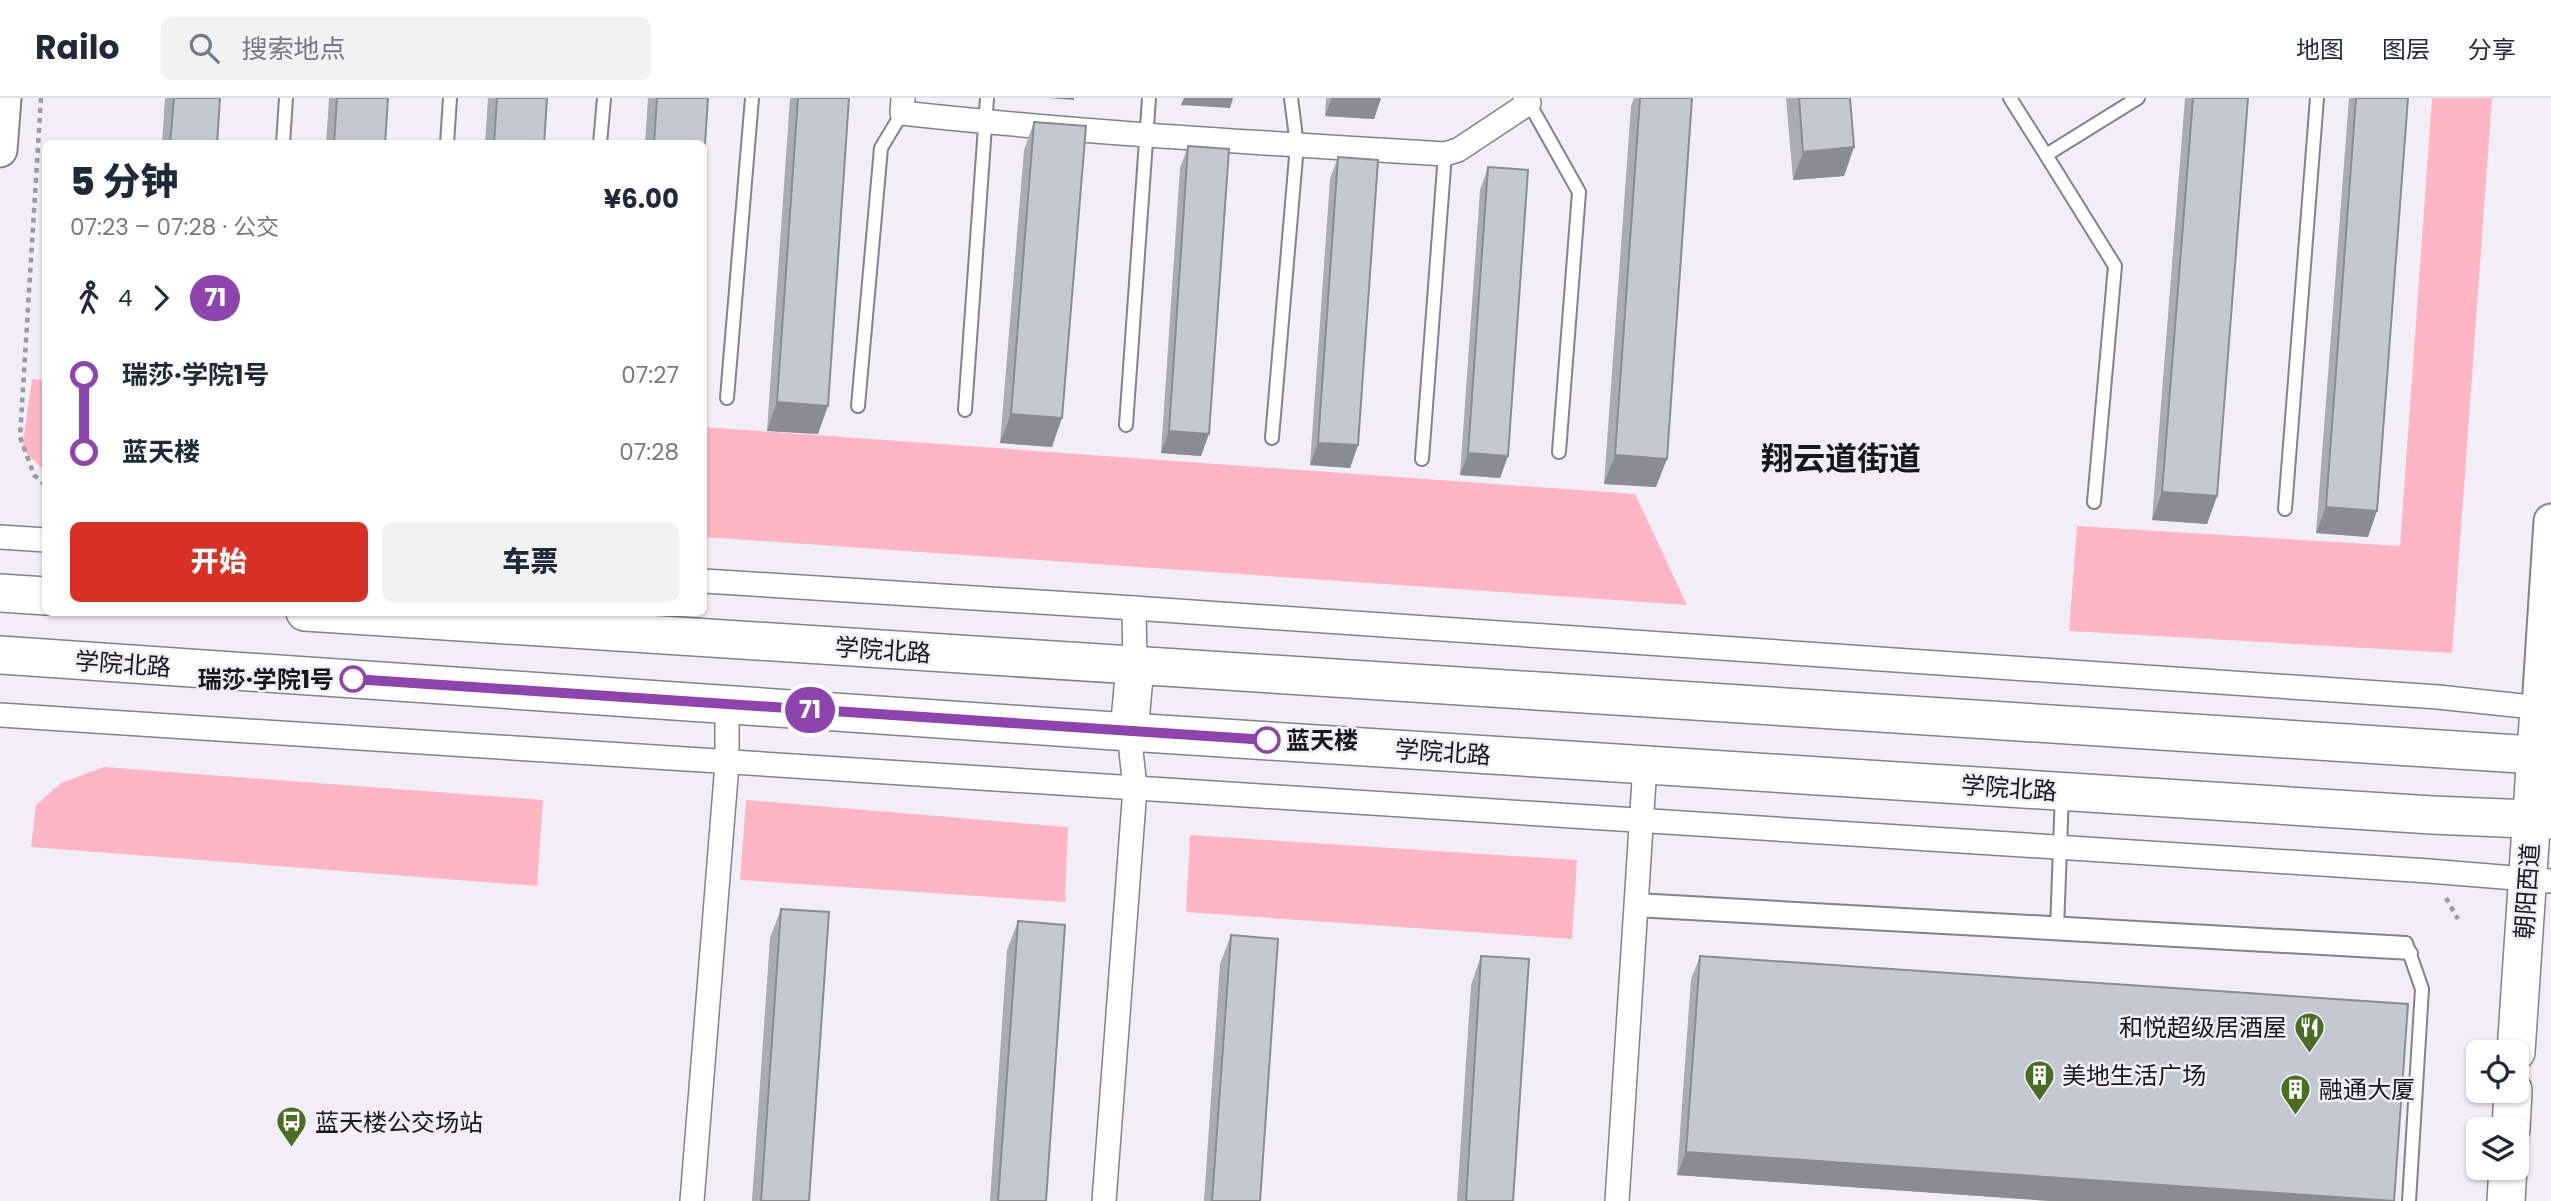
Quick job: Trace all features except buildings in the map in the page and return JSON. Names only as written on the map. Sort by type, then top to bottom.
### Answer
[{"type":"main road","points":[[0,150],[4,98]]},
{"type":"main road","name":"朝阳西道","points":[[2518,1040],[2539,880],[2551,521]]},
{"type":"main road","points":[[0,593],[42,596]]},
{"type":"main road","name":"学院北路","points":[[366,616],[2543,755]]},
{"type":"main road","name":"学院北路","points":[[0,655],[1129,732],[2432,816],[2541,819]]},
{"type":"main road","points":[[1129,732],[1135,666]]},
{"type":"main road","points":[[2506,1201],[2507,1180]]},
{"type":"street","points":[[903,106],[985,122],[1446,154],[1458,150],[1527,101]]},
{"type":"street","points":[[0,537],[42,540]]},
{"type":"street","points":[[707,581],[2425,696],[2545,708]]},
{"type":"street","points":[[1134,608],[1135,666]]},
{"type":"street","points":[[692,1201],[727,764],[727,705]]},
{"type":"street","points":[[0,715],[2539,880]]},
{"type":"street","points":[[1104,1201],[1135,788],[1129,732]]},
{"type":"street","points":[[1617,1201],[1645,765]]},
{"type":"lane","points":[[283,140],[286,98]]},
{"type":"lane","points":[[447,140],[450,98]]},
{"type":"lane","points":[[600,140],[604,98]]},
{"type":"lane","points":[[727,398],[752,98]]},
{"type":"lane","points":[[965,410],[987,98]]},
{"type":"lane","points":[[1126,425],[1149,98]]},
{"type":"lane","points":[[1272,438],[1297,145],[1291,98]]},
{"type":"lane","points":[[2010,98],[2115,266],[2094,502]]},
{"type":"lane","points":[[2046,155],[2138,98]]},
{"type":"lane","points":[[2286,509],[2317,98]]},
{"type":"lane","points":[[1527,101],[1579,192],[1559,452]]},
{"type":"lane","points":[[858,406],[881,148],[903,106]]},
{"type":"lane","points":[[1422,459],[1446,154]]},
{"type":"lane","points":[[2057,927],[2062,792]]},
{"type":"lane","points":[[1636,905],[2057,927],[2411,953],[2422,989],[2409,1201]]},
{"type":"path","points":[[41,98],[20,437],[34,475],[42,482]]},
{"type":"shaded area","points":[[2432,98],[2492,98],[2452,653],[2069,631],[2077,526],[2400,546]]},
{"type":"shaded area","points":[[32,379],[42,380],[42,468],[22,449]]},
{"type":"shaded area","points":[[707,427],[1635,494],[1687,605],[707,537]]},
{"type":"shaded area","points":[[104,767],[543,800],[537,886],[31,847],[36,805],[61,783]]},
{"type":"shaded area","points":[[746,800],[1068,827],[1065,902],[740,880]]},
{"type":"shaded area","points":[[1190,835],[1577,860],[1572,939],[1186,912]]},
{"type":"bus line","name":"71","points":[[353,679],[1267,740]]},
{"type":"place","name":"瑞莎·学院1号","points":[[353,679]]},
{"type":"place","name":"蓝天楼","points":[[1267,740]]},
{"type":"place","name":"和悦超级居酒屋","points":[[2310,1054]]},
{"type":"place","name":"美地生活广场","points":[[2039,1102]]},
{"type":"place","name":"融通大厦","points":[[2296,1116]]},
{"type":"place","name":"蓝天楼公交场站","points":[[292,1149]]},
{"type":"district","name":"翔云道街道","points":[[1841,458]]}]
